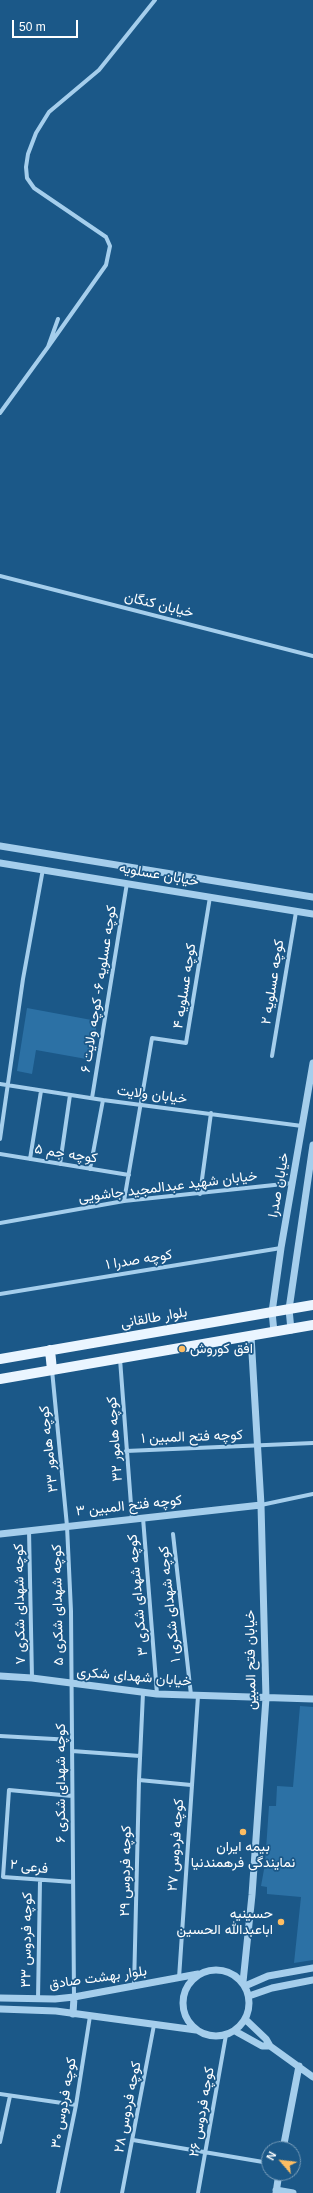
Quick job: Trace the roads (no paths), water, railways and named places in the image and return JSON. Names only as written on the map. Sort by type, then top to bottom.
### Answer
[{"type":"main road","name":"بلوار طالقانی","points":[[0,1359],[313,1305]]},
{"type":"main road","points":[[0,1379],[120,1357],[291,1330],[313,1325]]},
{"type":"main road","points":[[50,1350],[52,1370]]},
{"type":"street","points":[[0,413],[106,265],[110,246],[106,237],[34,188],[27,178],[26,167],[28,154],[36,133],[49,112],[99,70],[155,0]]},
{"type":"street","points":[[48,347],[58,319]]},
{"type":"street","name":"خیابان کنگان","points":[[0,576],[313,656]]},
{"type":"street","name":"خیابان عسلویه","points":[[0,846],[313,897]]},
{"type":"street","name":"خیابان عسلویه","points":[[0,863],[127,882],[313,914]]},
{"type":"street","points":[[0,1139],[24,979],[43,869]]},
{"type":"street","name":"کوچه عسلویه ۶- کوچه ولایت ۶","points":[[92,1098],[127,882]]},
{"type":"street","name":"کوچه عسلویه ۴","points":[[141,1104],[152,1038],[186,1044],[210,897]]},
{"type":"street","name":"کوچه عسلویه ۲","points":[[272,1056],[296,912]]},
{"type":"street","name":"خیابان صدرا","points":[[274,1332],[272,1312],[281,1248],[302,1126],[312,1080],[313,1063]]},
{"type":"street","name":"خیابان ولایت","points":[[0,1084],[103,1100],[302,1126]]},
{"type":"street","points":[[30,1159],[41,1091]]},
{"type":"street","points":[[60,1164],[70,1095]]},
{"type":"street","points":[[90,1169],[103,1100]]},
{"type":"street","points":[[124,1201],[141,1104]]},
{"type":"street","points":[[200,1194],[211,1113]]},
{"type":"street","name":"خیابان صدرا","points":[[291,1330],[289,1309],[301,1216],[313,1145]]},
{"type":"street","name":"کوچه جم ۵","points":[[0,1154],[129,1175]]},
{"type":"street","name":"خیابان شهید عبدالمجید جاشویی","points":[[0,1223],[124,1201],[292,1183]]},
{"type":"street","points":[[288,1214],[301,1216]]},
{"type":"street","name":"کوچه صدرا ۱","points":[[0,1294],[281,1248]]},
{"type":"street","name":"خیابان فتح المبین","points":[[244,1984],[266,1698],[261,1505],[250,1336]]},
{"type":"street","name":"کوچه هامور ۳۲","points":[[120,1357],[132,1518]]},
{"type":"street","name":"کوچه هامور ۳۳","points":[[52,1370],[67,1526]]},
{"type":"street","name":"کوچه فتح المبین ۱","points":[[126,1451],[313,1443]]},
{"type":"street","points":[[261,1505],[313,1494]]},
{"type":"street","name":"کوچه فتح المبین ۳","points":[[0,1534],[132,1518],[261,1505]]},
{"type":"street","name":"کوچه شهدای شکری ۳","points":[[143,1518],[157,1694]]},
{"type":"street","name":"کوچه شهدای شکری ۵","points":[[67,1526],[71,1684]]},
{"type":"street","name":"کوچه شهدای شکری ۷","points":[[29,1530],[32,1678]]},
{"type":"street","name":"کوچه شهدای شکری ۱","points":[[173,1534],[194,1695],[192,1784]]},
{"type":"street","name":"خیابان شهدای شکری","points":[[0,1676],[32,1678],[143,1693],[313,1699]]},
{"type":"street","name":"کوچه شهدای شکری ۶","points":[[71,1684],[74,1997]]},
{"type":"street","name":"کوچه فردوس ۲۹","points":[[134,1987],[138,1780],[143,1693]]},
{"type":"street","points":[[0,1736],[72,1740]]},
{"type":"street","points":[[72,1751],[140,1756]]},
{"type":"street","points":[[138,1780],[192,1784]]},
{"type":"street","name":"کوچه فردوس ۲۷","points":[[179,1979],[192,1784]]},
{"type":"street","points":[[2,1855],[9,1790],[72,1796]]},
{"type":"street","name":"فرعی ۲","points":[[2,1855],[3,1877],[40,1881],[73,1882]]},
{"type":"street","name":"کوچه فردوس ۳۳","points":[[38,1999],[40,1881]]},
{"type":"street","points":[[244,1984],[268,1976],[313,1968]]},
{"type":"street","points":[[219,1969],[229,1971],[244,1984],[249,1996],[250,2006],[245,2019],[235,2031],[226,2035],[206,2035],[197,2030],[186,2018],[182,2002],[184,1991],[198,1974],[208,1970],[219,1969]]},
{"type":"street","name":"بلوار بهشت صادق","points":[[0,1998],[38,1999],[74,1997],[179,1979],[198,1974]]},
{"type":"street","points":[[249,1996],[272,1988],[313,1980]]},
{"type":"street","points":[[73,2014],[74,1997]]},
{"type":"street","name":"بلوار بهشت صادق","points":[[0,2009],[56,2011],[197,2030]]},
{"type":"street","name":"کوچه فردوس ۳۰","points":[[58,2193],[76,2105],[90,2016]]},
{"type":"street","points":[[245,2019],[266,2038],[270,2046],[313,2077]]},
{"type":"street","name":"کوچه فردوس ۲۸","points":[[122,2193],[154,2025]]},
{"type":"street","points":[[235,2031],[262,2046],[270,2046]]},
{"type":"street","name":"کوچه فردوس ۲۶","points":[[198,2193],[207,2153],[226,2035]]},
{"type":"street","points":[[285,2141],[299,2066]]},
{"type":"street","points":[[0,2094],[76,2105]]},
{"type":"street","points":[[0,2142],[10,2096]]},
{"type":"street","points":[[133,2140],[261,2162]]},
{"type":"street","points":[[278,2181],[276,2191],[293,2193]]},
{"type":"place","name":"افق کوروش","points":[[182,1349]]},
{"type":"place","name":"بیمه ایران نمایندگی فرهمندنیا","points":[[243,1832]]},
{"type":"place","name":"حسینیه اباعبدالله الحسین","points":[[281,1922]]}]
